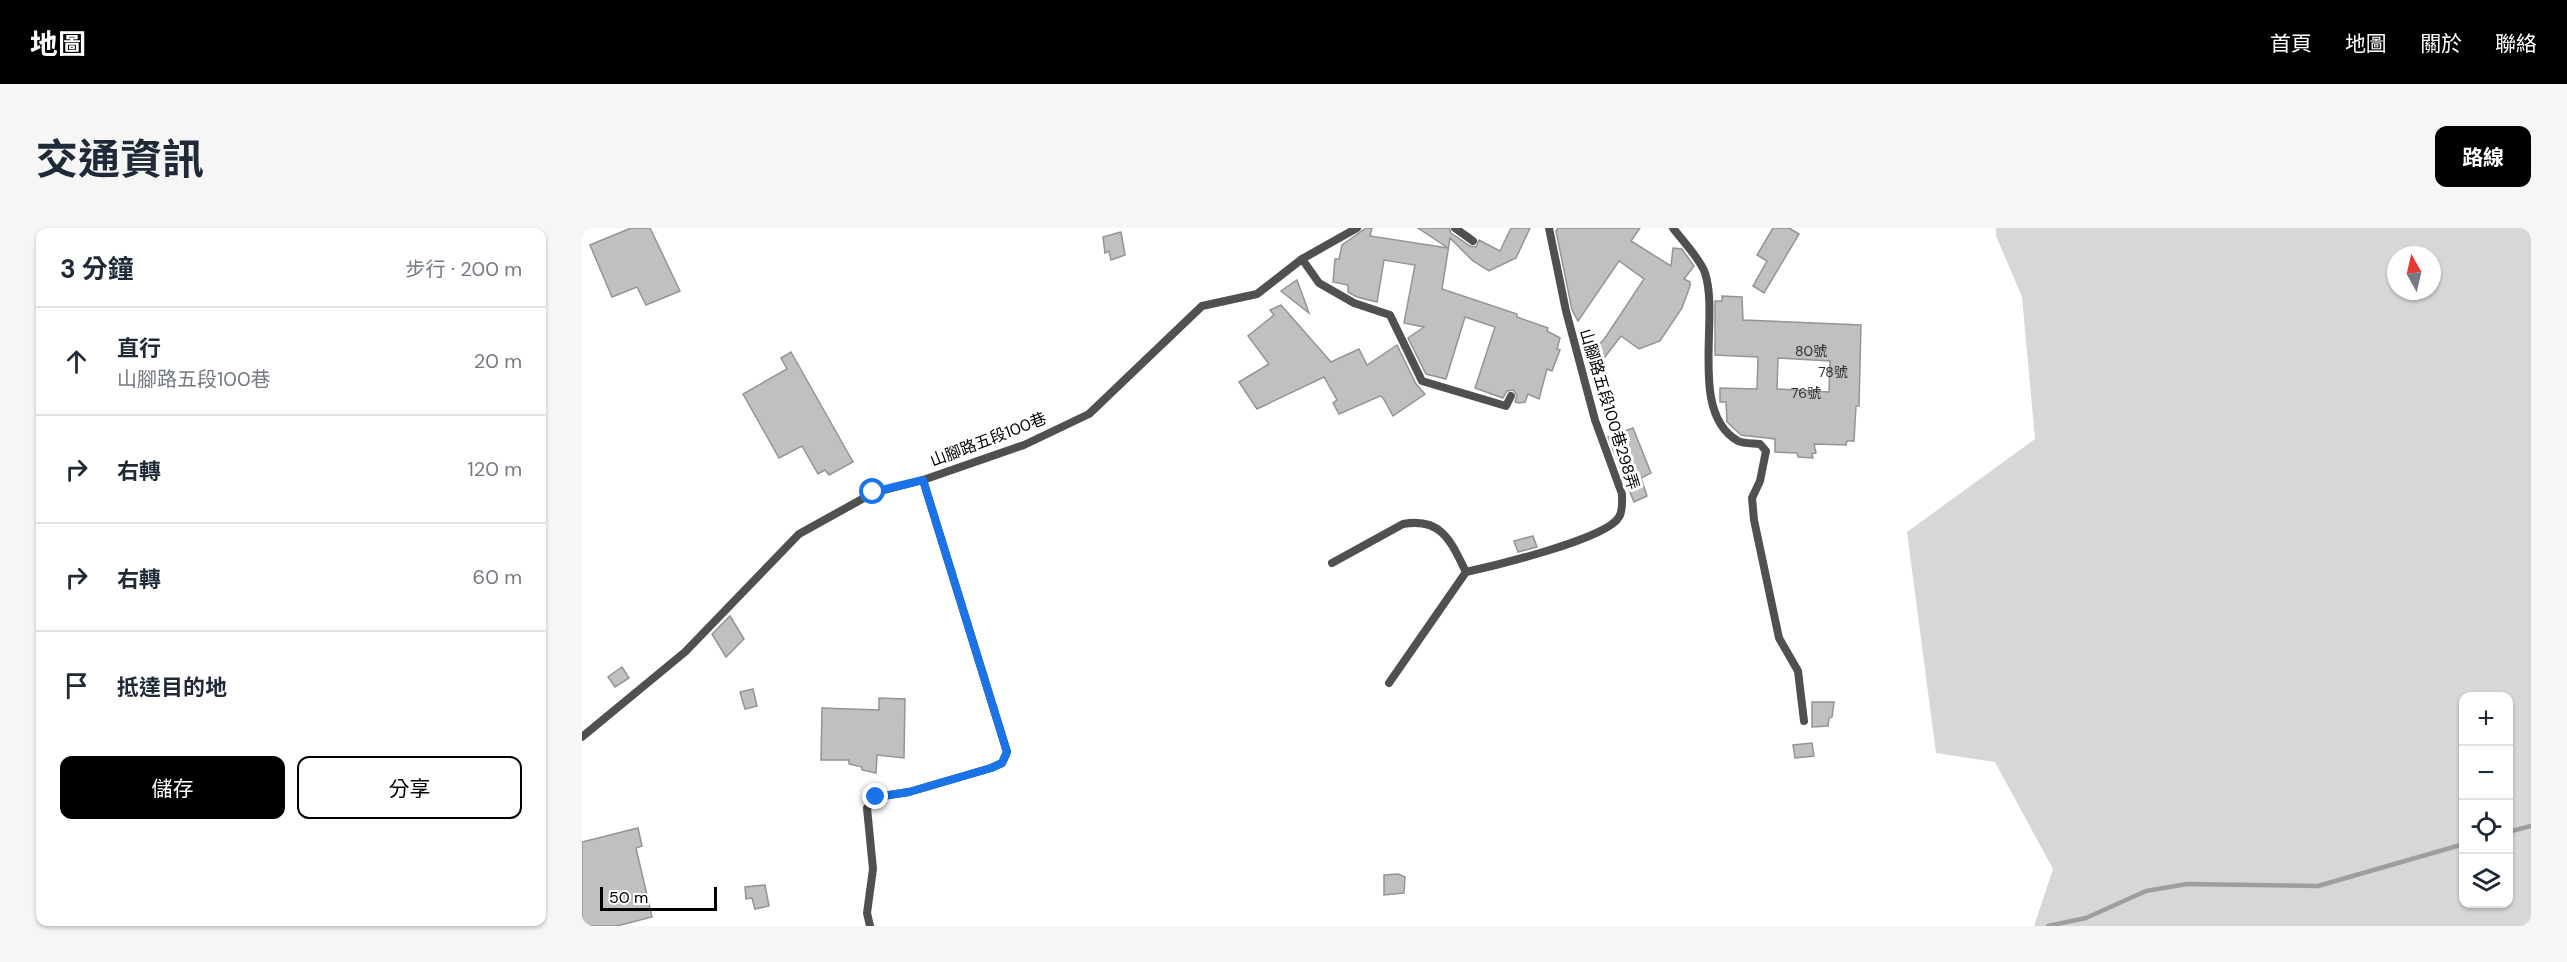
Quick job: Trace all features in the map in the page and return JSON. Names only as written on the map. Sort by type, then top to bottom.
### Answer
[{"type":"lane","name":"山腳路五段100巷","points":[[582,737],[685,652],[799,534],[873,492],[923,480],[1024,445],[1089,414],[1202,306],[1257,294],[1302,260],[1357,228]]},
{"type":"lane","points":[[1455,228],[1473,241]]},
{"type":"lane","name":"山腳路五段100巷298弄","points":[[1466,572],[1528,558],[1608,528],[1619,518],[1623,506],[1618,480],[1595,420],[1571,333],[1549,228]]},
{"type":"lane","points":[[1673,228],[1705,272],[1709,384],[1716,417],[1726,432],[1739,442],[1761,444],[1766,451],[1760,481],[1752,498],[1754,520],[1779,638],[1798,671],[1804,721]]},
{"type":"lane","points":[[1302,260],[1319,283],[1354,303],[1390,315],[1422,381],[1506,406],[1511,396]]},
{"type":"lane","points":[[870,926],[867,913],[873,869],[867,808],[876,797],[909,792],[991,768],[1002,763],[1007,752],[923,480]]},
{"type":"lane","points":[[1332,563],[1403,524],[1416,522],[1428,524],[1451,540],[1466,572],[1389,683]]},
{"type":"shaded area","points":[[1996,228],[2531,228],[2531,926],[2034,926],[2053,869],[1995,762],[1936,753],[1907,532],[2035,439],[2022,297],[1996,236]]},
{"type":"building","points":[[631,228],[650,228],[680,291],[646,305],[637,287],[612,297],[590,245]]},
{"type":"building","points":[[1366,228],[1372,228],[1370,236],[1448,248],[1418,228],[1449,228],[1451,233],[1470,246],[1476,247],[1479,240],[1500,251],[1511,228],[1530,228],[1516,258],[1489,271],[1473,261],[1450,238],[1442,289],[1517,314],[1517,317],[1548,328],[1547,331],[1560,338],[1557,349],[1560,350],[1552,371],[1547,369],[1539,399],[1528,394],[1525,402],[1519,403],[1515,402],[1517,395],[1513,390],[1507,391],[1503,398],[1475,388],[1495,327],[1465,317],[1446,379],[1426,374],[1408,338],[1424,327],[1404,323],[1415,265],[1384,260],[1377,302],[1357,297],[1348,292],[1348,285],[1333,282],[1335,259],[1339,259],[1342,245]]},
{"type":"building","points":[[1558,228],[1640,228],[1631,241],[1671,266],[1673,248],[1682,249],[1694,266],[1684,279],[1690,282],[1690,286],[1682,308],[1660,341],[1639,349],[1621,336],[1601,362],[1594,357],[1597,352],[1594,350],[1605,338],[1644,279],[1619,261],[1578,321],[1572,310],[1556,231]]},
{"type":"building","points":[[1773,228],[1789,228],[1799,234],[1764,293],[1753,286],[1767,261],[1757,255]]},
{"type":"building","points":[[1121,232],[1125,255],[1111,260],[1109,251],[1105,253],[1103,237]]},
{"type":"building","points":[[1297,280],[1309,313],[1281,291]]},
{"type":"building","points":[[1722,296],[1742,297],[1743,320],[1861,325],[1859,406],[1856,406],[1854,441],[1847,441],[1846,445],[1814,444],[1816,453],[1812,454],[1813,458],[1798,457],[1797,453],[1775,452],[1775,439],[1741,435],[1727,422],[1726,402],[1720,402],[1720,388],[1757,389],[1758,357],[1715,355],[1715,301],[1722,301]],"holes":[[[1778,358],[1830,361],[1829,392],[1777,389]]]},
{"type":"building","points":[[1281,305],[1331,362],[1359,349],[1367,365],[1397,345],[1416,384],[1425,394],[1393,416],[1380,396],[1339,414],[1333,403],[1337,400],[1324,377],[1257,409],[1239,382],[1269,364],[1248,336],[1274,315],[1270,310]]},
{"type":"building","points":[[791,352],[853,462],[829,475],[825,470],[818,474],[802,446],[779,458],[743,394],[787,369],[781,358]]},
{"type":"building","points":[[1633,428],[1651,473],[1641,478],[1647,496],[1634,502],[1608,437]]},
{"type":"building","points":[[1533,536],[1537,547],[1518,552],[1514,541]]},
{"type":"building","points":[[730,616],[744,639],[726,657],[712,634]]},
{"type":"building","points":[[622,667],[629,678],[615,687],[608,677]]},
{"type":"building","points":[[753,689],[757,706],[745,709],[740,692]]},
{"type":"building","points":[[879,698],[905,699],[904,758],[877,755],[876,773],[849,764],[849,760],[821,760],[822,708],[879,710]]},
{"type":"building","points":[[1812,702],[1834,702],[1828,726],[1812,727]]},
{"type":"building","points":[[1812,743],[1814,756],[1795,758],[1793,745]]},
{"type":"building","points":[[638,828],[642,846],[636,848],[652,917],[617,926],[582,926],[582,842]]},
{"type":"building","points":[[1398,874],[1405,877],[1404,893],[1384,895],[1384,875]]},
{"type":"building","points":[[765,885],[769,906],[755,909],[752,898],[746,899],[745,887]]},
{"type":"waterway","points":[[2513,831],[2531,826]]},
{"type":"waterway","points":[[2048,926],[2086,918],[2146,891],[2187,884],[2318,886],[2459,845]]},
{"type":"route","points":[[873,492],[923,480],[1007,752],[1002,763],[991,768],[909,792],[876,797]]}]
